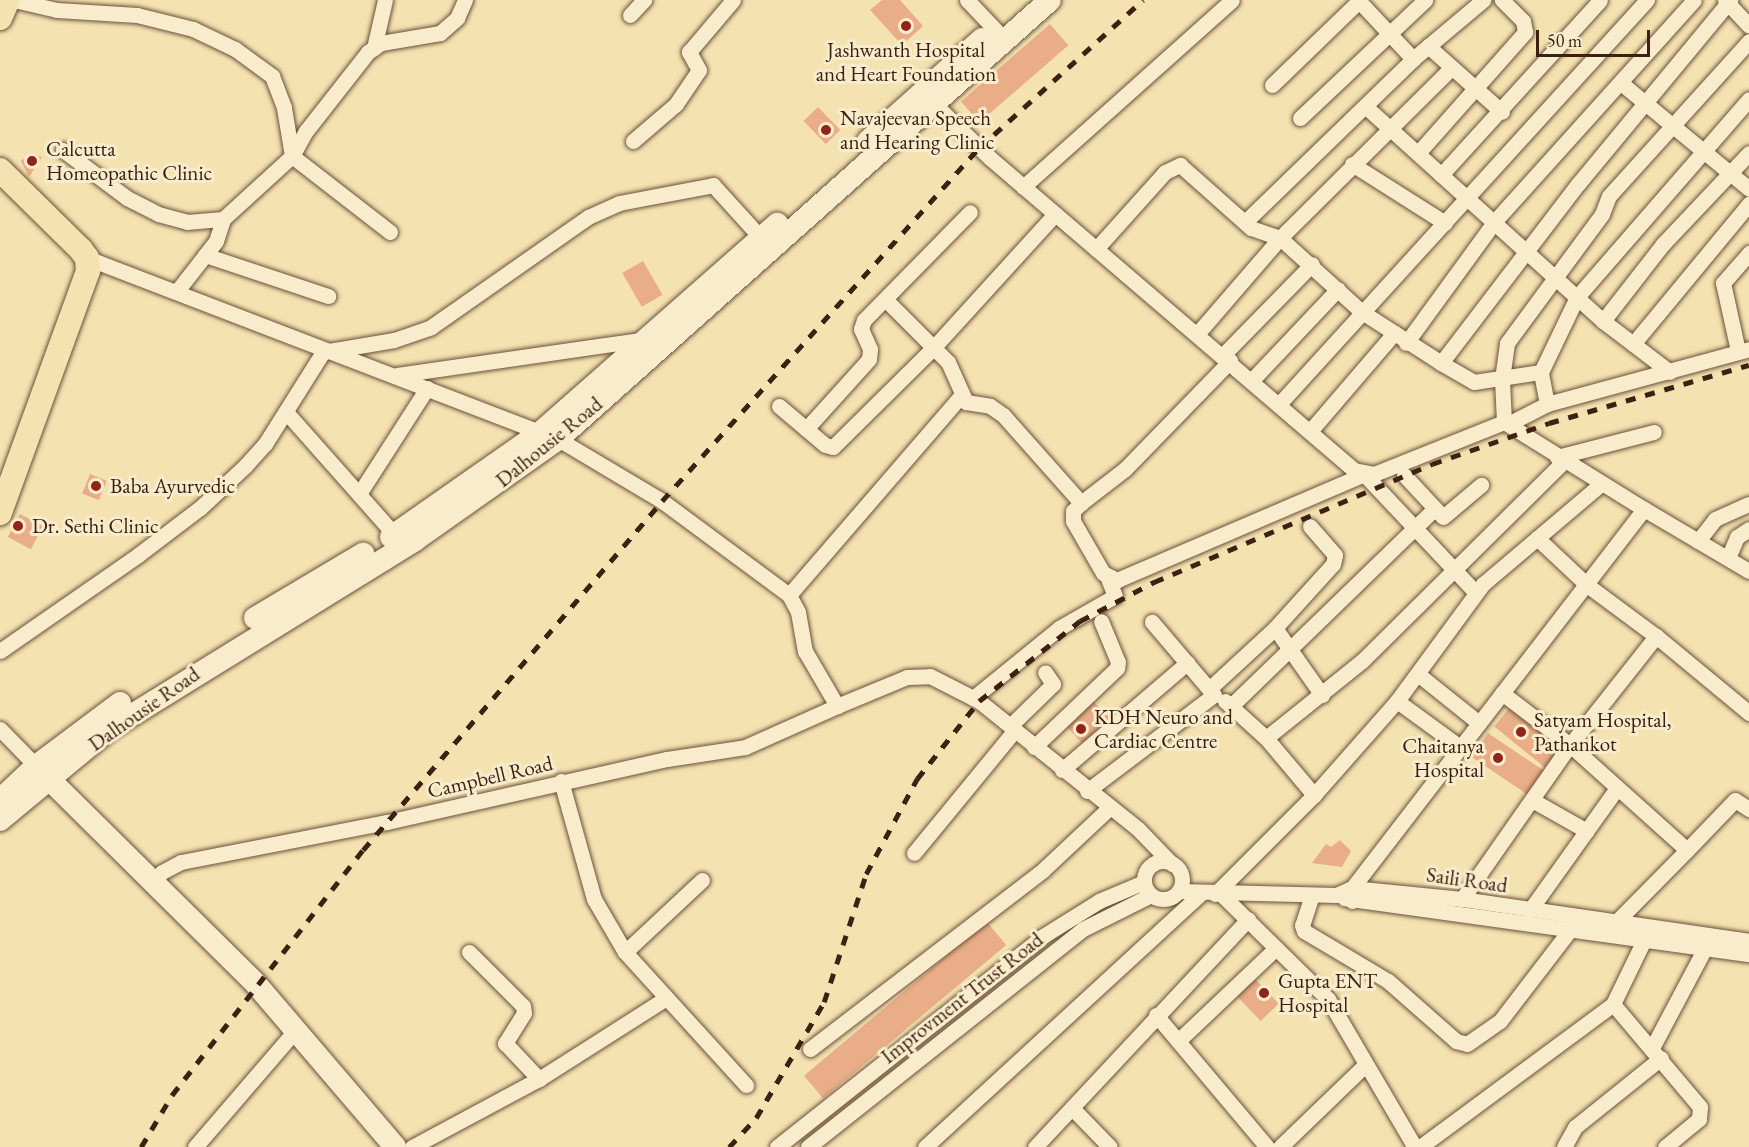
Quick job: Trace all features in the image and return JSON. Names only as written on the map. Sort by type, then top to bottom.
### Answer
[{"type":"main road","points":[[0,18],[8,0]]},
{"type":"main road","points":[[0,170],[87,258],[84,285],[0,510]]},
{"type":"street","points":[[14,0],[57,10],[137,15],[193,29],[235,49],[272,76],[284,108],[292,156],[390,232]]},
{"type":"street","points":[[177,291],[216,241],[223,219],[292,156],[313,122],[374,48],[385,0]]},
{"type":"street","points":[[374,48],[440,33],[457,18],[465,0]]},
{"type":"street","points":[[630,15],[644,0]]},
{"type":"street","points":[[633,141],[682,95],[699,70],[689,52],[732,0]]},
{"type":"street","points":[[967,0],[999,34]]},
{"type":"street","name":"Dalhousie Road","points":[[999,34],[1026,0]]},
{"type":"street","name":"Dalhousie Road","points":[[0,800],[111,728],[253,628],[549,436],[648,339],[761,238],[999,34],[1050,0]]},
{"type":"street","points":[[1023,187],[1232,0]]},
{"type":"street","points":[[1300,118],[1425,0]]},
{"type":"street","points":[[1245,222],[1413,59],[1483,0]]},
{"type":"street","points":[[1418,153],[1527,28],[1502,0]]},
{"type":"street","points":[[1441,175],[1502,112],[1600,0]]},
{"type":"street","points":[[1280,403],[1647,0]]},
{"type":"street","points":[[1311,430],[1400,338],[1495,221],[1694,0]]},
{"type":"street","points":[[1272,85],[1358,1],[1413,59]]},
{"type":"street","points":[[1442,363],[1578,184],[1647,103],[1727,1],[1749,26]]},
{"type":"street","points":[[1506,423],[1502,379],[1507,343],[1602,214],[1610,196],[1749,41]]},
{"type":"street","points":[[1428,46],[1473,90],[1502,112]]},
{"type":"street","points":[[1197,334],[1280,238],[1450,69]]},
{"type":"street","points":[[1621,82],[1749,189]]},
{"type":"street","points":[[927,97],[1023,187],[1364,474],[1476,593]]},
{"type":"street","name":"Dalhousie Road","points":[[253,628],[415,540],[549,436],[679,333],[927,97]]},
{"type":"street","points":[[1547,404],[1540,372],[1577,297],[1749,99]]},
{"type":"street","points":[[1365,106],[1495,221],[1603,321],[1670,372]]},
{"type":"street","points":[[63,150],[127,198],[158,214],[187,222],[223,219]]},
{"type":"street","points":[[1603,321],[1663,244],[1749,153]]},
{"type":"street","points":[[1096,249],[1165,172],[1176,164],[1245,222],[1280,238],[1312,264],[1362,312],[1400,338],[1474,382],[1540,372]]},
{"type":"street","points":[[1352,164],[1445,223]]},
{"type":"street","points":[[0,651],[200,508],[245,466],[286,412],[323,352],[394,340],[431,327],[588,217],[619,203],[713,185],[761,238]]},
{"type":"street","points":[[1633,344],[1749,204]]},
{"type":"street","points":[[806,429],[866,363],[870,349],[861,325],[970,212]]},
{"type":"street","points":[[779,406],[806,429],[833,447],[933,347],[1055,214]]},
{"type":"street","points":[[1108,579],[1117,580],[1364,474],[1506,423],[1547,404],[1670,372],[1743,350],[1723,284],[1749,253]]},
{"type":"street","points":[[206,255],[328,296]]},
{"type":"street","points":[[87,258],[177,291],[323,352],[394,375],[549,436],[662,501],[789,595],[798,612],[805,651],[837,706]]},
{"type":"street","points":[[973,698],[1059,628],[1115,596],[1108,579],[1073,521],[1073,511],[1125,469],[1312,264]]},
{"type":"street","points":[[1252,380],[1338,290]]},
{"type":"street","points":[[885,299],[952,368],[961,396],[970,405],[990,406],[1003,415],[1081,503]]},
{"type":"street","points":[[394,375],[679,333]]},
{"type":"street","points":[[359,494],[427,388]]},
{"type":"street","points":[[789,595],[961,396]]},
{"type":"street","points":[[286,412],[394,535]]},
{"type":"street","points":[[1506,423],[1601,484],[1749,571]]},
{"type":"street","points":[[1266,738],[1363,660],[1561,459],[1654,432]]},
{"type":"street","points":[[1404,475],[1433,510],[1443,518],[1481,485]]},
{"type":"street","points":[[925,1147],[1212,894],[1314,795],[1419,675],[1476,593],[1601,484]]},
{"type":"street","points":[[1698,541],[1715,519],[1749,504]]},
{"type":"street","points":[[1644,509],[1460,747],[1352,895],[1569,931],[1648,933],[1705,948],[1749,954]]},
{"type":"street","points":[[1232,705],[1433,510]]},
{"type":"street","points":[[1088,791],[1212,692],[1275,628],[1335,560],[1335,555],[1310,526]]},
{"type":"street","points":[[1728,558],[1737,537],[1749,530]]},
{"type":"street","points":[[1537,538],[1587,585],[1656,636],[1749,713]]},
{"type":"street","points":[[1034,747],[1117,668],[1118,662],[1101,621]]},
{"type":"street","points":[[1152,622],[1212,692],[1232,705],[1266,738],[1314,795]]},
{"type":"street","points":[[1275,628],[1322,695]]},
{"type":"street","points":[[1462,899],[1569,746],[1656,636]]},
{"type":"street","points":[[1062,770],[1187,663]]},
{"type":"street","points":[[914,853],[1012,728],[1053,684],[1045,672]]},
{"type":"street","name":"Campbell Road","points":[[153,882],[162,872],[181,862],[387,822],[561,782],[745,747],[837,706],[920,674],[973,698],[1138,829],[1172,864]]},
{"type":"street","points":[[1419,675],[1479,723]]},
{"type":"street","points":[[1502,693],[1569,746],[1687,850]]},
{"type":"street","points":[[1397,701],[1460,747]]},
{"type":"street","points":[[0,729],[256,984],[294,1032],[395,1147]]},
{"type":"street","name":"Dalhousie Road","points":[[0,820],[42,772]]},
{"type":"street","points":[[561,782],[594,899],[625,952],[746,1084]]},
{"type":"street","points":[[1530,910],[1617,788]]},
{"type":"street","points":[[1532,800],[1587,831]]},
{"type":"street","points":[[1615,923],[1735,800],[1749,808]]},
{"type":"street","points":[[810,1048],[1043,870],[1109,808]]},
{"type":"street","points":[[1156,863],[1172,864],[1182,876],[1179,891],[1173,897],[1158,899],[1148,888],[1145,874],[1156,863]]},
{"type":"street","points":[[625,952],[702,880]]},
{"type":"street","points":[[777,1147],[1051,931],[1099,901],[1148,888]]},
{"type":"street","name":"Improvment Trust Road","points":[[808,1147],[1083,929],[1148,888]]},
{"type":"street","name":"Saili Road","points":[[1179,891],[1212,894],[1462,899],[1615,923],[1648,933],[1749,941]]},
{"type":"street","points":[[1212,894],[1248,919],[1328,999],[1415,1147]]},
{"type":"street","points":[[1312,895],[1302,924],[1304,931],[1388,981],[1456,1041],[1467,1044],[1500,1021],[1569,931]]},
{"type":"street","points":[[1035,1147],[1248,919]]},
{"type":"street","points":[[1420,1147],[1613,1004],[1648,933]]},
{"type":"street","points":[[1178,1041],[1276,948]]},
{"type":"street","points":[[1564,1147],[1575,1127],[1657,1053],[1705,948]]},
{"type":"street","points":[[469,952],[523,1006],[524,1013],[506,1043],[539,1080]]},
{"type":"street","points":[[412,1147],[539,1080],[666,998]]},
{"type":"street","points":[[1613,1004],[1657,1053],[1702,1111],[1699,1119],[1665,1147]]},
{"type":"street","points":[[1156,1015],[1267,1147]]},
{"type":"street","points":[[938,1021],[949,1034]]},
{"type":"street","points":[[195,1147],[294,1032]]},
{"type":"street","points":[[1280,1147],[1365,1065]]},
{"type":"street","points":[[1072,1108],[1110,1147]]},
{"type":"building","points":[[882,0],[900,0],[923,26],[902,45],[870,10]]},
{"type":"building","points":[[1050,24],[1068,45],[979,123],[961,101]]},
{"type":"building","points":[[818,107],[840,130],[826,144],[804,121]]},
{"type":"building","points":[[30,154],[42,157],[29,177],[21,161]]},
{"type":"building","points":[[643,261],[662,295],[642,307],[622,273]]},
{"type":"building","points":[[90,474],[107,481],[99,500],[82,493]]},
{"type":"building","points":[[20,514],[43,526],[31,549],[8,537]]},
{"type":"building","points":[[1091,699],[1110,719],[1084,745],[1064,725]]},
{"type":"building","points":[[1510,707],[1561,748],[1545,767],[1494,726]]},
{"type":"building","points":[[1488,733],[1548,773],[1531,797],[1472,757]]},
{"type":"building","points":[[1340,840],[1351,851],[1342,867],[1312,863],[1326,844],[1331,847]]},
{"type":"building","points":[[987,922],[1006,945],[823,1099],[804,1076]]},
{"type":"building","points":[[1253,977],[1279,1004],[1261,1021],[1235,994]]},
{"type":"railway","points":[[141,1147],[172,1095],[363,850],[662,501],[979,148],[1143,0]]},
{"type":"railway","points":[[729,1147],[756,1118],[824,1002],[866,874],[917,779],[979,701],[1080,621],[1154,582],[1432,464],[1549,423],[1749,365]]},
{"type":"place","name":"Jashwanth Hospital and Heart Foundation","points":[[906,26]]},
{"type":"place","name":"Navajeevan Speech and Hearing Clinic","points":[[826,130]]},
{"type":"place","name":"Calcutta Homeopathic Clinic","points":[[32,161]]},
{"type":"place","name":"Baba Ayurvedic","points":[[96,486]]},
{"type":"place","name":"Dr. Sethi Clinic","points":[[18,526]]},
{"type":"place","name":"KDH Neuro and Cardiac Centre","points":[[1081,729]]},
{"type":"place","name":"Satyam Hospital, Pathankot","points":[[1521,732]]},
{"type":"place","name":"Chaitanya Hospital","points":[[1498,758]]},
{"type":"place","name":"Gupta ENT Hospital","points":[[1264,993]]}]
